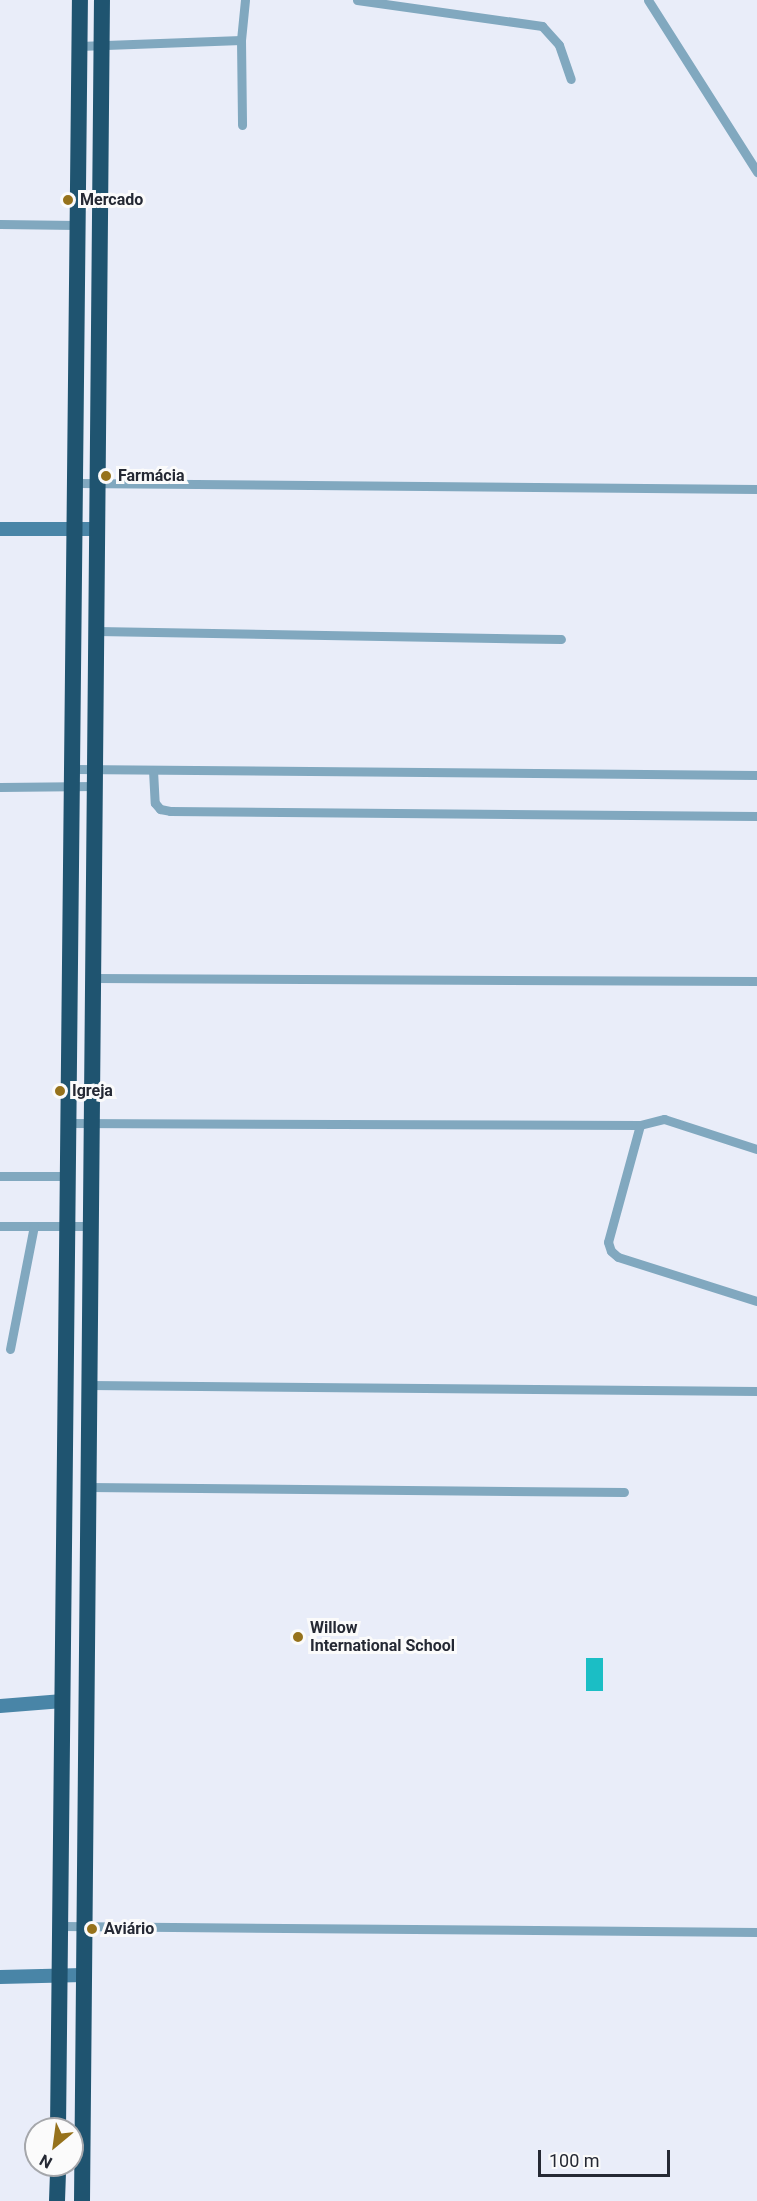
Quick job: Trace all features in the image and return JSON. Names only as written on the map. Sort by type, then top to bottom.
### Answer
[{"type":"highway","points":[[58,2117],[59,1977],[62,1926],[68,1176],[75,769],[73,528],[77,483],[76,225],[80,0]]},
{"type":"highway","points":[[82,2201],[102,0]]},
{"type":"highway","points":[[57,2177],[57,2201]]},
{"type":"street","points":[[242,125],[241,40],[245,0]]},
{"type":"street","points":[[357,0],[542,26],[559,45],[571,79]]},
{"type":"street","points":[[648,0],[757,172]]},
{"type":"street","points":[[79,46],[241,40]]},
{"type":"street","points":[[0,224],[76,225]]},
{"type":"street","points":[[77,483],[757,489]]},
{"type":"street","points":[[0,529],[98,529]]},
{"type":"street","points":[[97,631],[561,639]]},
{"type":"street","points":[[75,769],[95,767],[153,770],[757,775]]},
{"type":"street","points":[[153,770],[155,803],[160,809],[170,811],[757,816]]},
{"type":"street","points":[[0,788],[94,786]]},
{"type":"street","points":[[93,978],[757,981]]},
{"type":"street","points":[[69,1123],[93,1121],[640,1125],[664,1119],[757,1149]]},
{"type":"street","points":[[640,1125],[608,1242],[611,1251],[618,1257],[757,1301]]},
{"type":"street","points":[[0,1176],[68,1176]]},
{"type":"street","points":[[0,1226],[92,1226]]},
{"type":"street","points":[[10,1349],[34,1226]]},
{"type":"street","points":[[89,1385],[757,1391]]},
{"type":"street","points":[[87,1487],[624,1492]]},
{"type":"street","points":[[0,1706],[63,1701]]},
{"type":"street","points":[[62,1926],[757,1932]]},
{"type":"street","points":[[0,1977],[83,1975]]},
{"type":"water","points":[[586,1658],[603,1658],[603,1691],[586,1691]]},
{"type":"place","name":"Mercado","points":[[68,200]]},
{"type":"place","name":"Farmácia","points":[[106,476]]},
{"type":"place","name":"Igreja","points":[[60,1091]]},
{"type":"place","name":"Willow International School","points":[[298,1637]]},
{"type":"place","name":"Aviário","points":[[92,1929]]}]
